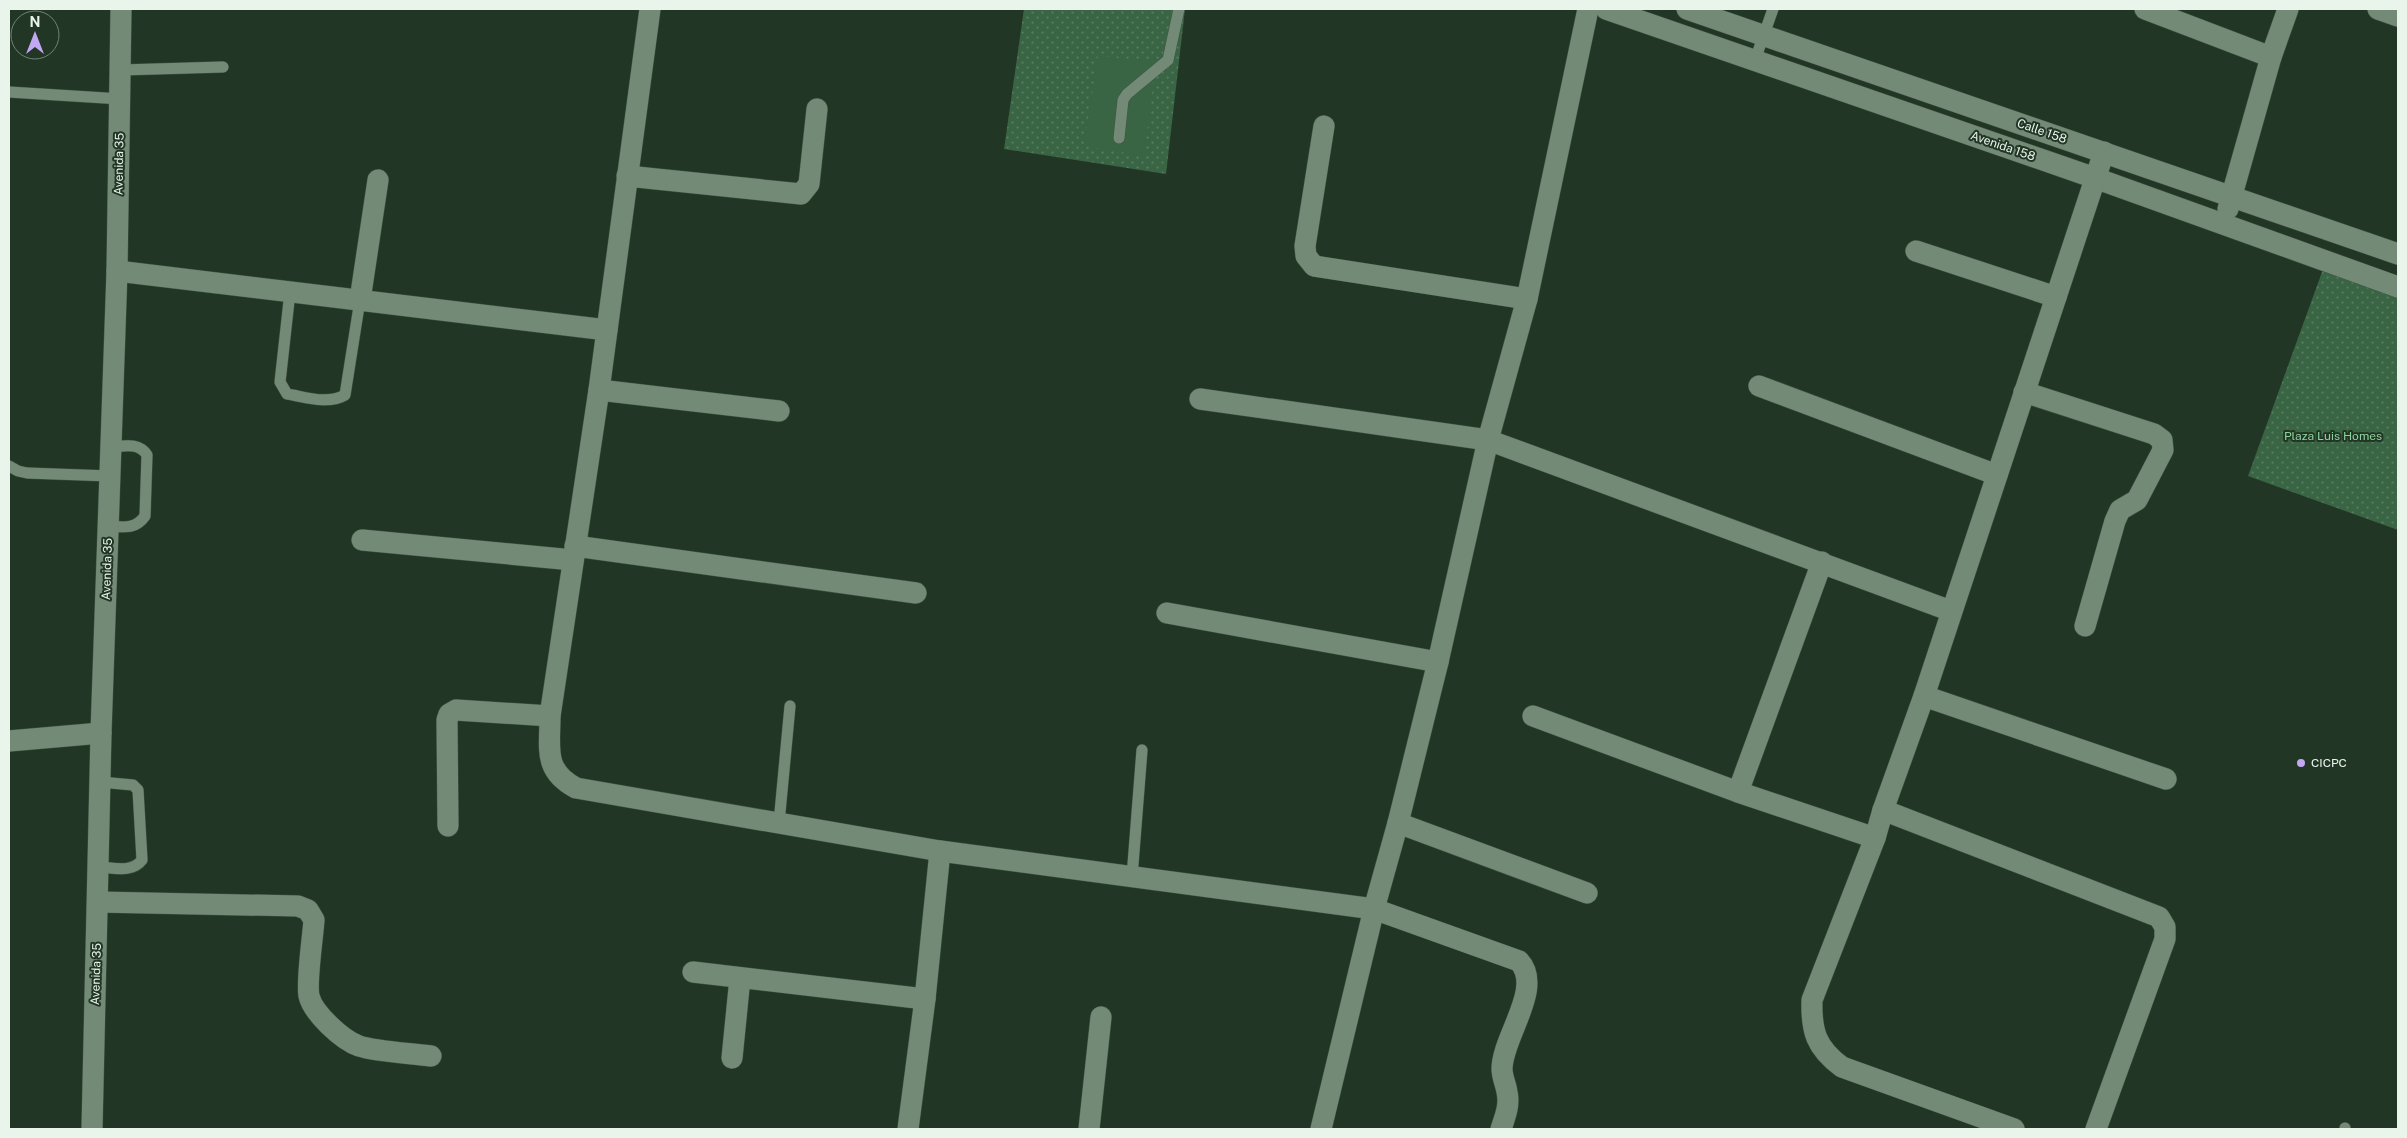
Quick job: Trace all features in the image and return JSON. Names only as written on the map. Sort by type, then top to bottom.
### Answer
[{"type":"street","name":"Avenida 35","points":[[92,1129],[101,733],[118,271],[121,9]]},
{"type":"street","points":[[650,9],[599,390],[550,716],[550,762],[557,775],[576,788],[940,851],[1374,909],[1519,961],[1525,967],[1528,988],[1504,1055],[1502,1070],[1508,1094],[1508,1106],[1501,1129]]},
{"type":"street","points":[[1322,1129],[1374,909],[1398,823],[1438,662],[1488,440],[1526,299],[1588,9]]},
{"type":"street","name":"Avenida 158","points":[[1606,9],[2095,178],[2398,287]]},
{"type":"street","name":"Calle 158","points":[[1687,9],[2398,254]]},
{"type":"street","points":[[2145,9],[2271,57]]},
{"type":"street","points":[[2223,224],[2271,57],[2288,9]]},
{"type":"street","points":[[2378,9],[2398,16]]},
{"type":"street","points":[[627,176],[801,194],[809,184],[817,109]]},
{"type":"street","points":[[1324,126],[1305,246],[1306,256],[1314,266],[1526,299]]},
{"type":"street","points":[[2014,1129],[1842,1067],[1828,1057],[1819,1042],[1811,1024],[1812,1000],[1875,838],[1883,810],[1924,696],[2104,152]]},
{"type":"street","points":[[360,300],[378,180]]},
{"type":"street","points":[[1916,251],[2056,297]]},
{"type":"street","points":[[118,271],[607,330]]},
{"type":"street","points":[[1758,386],[1997,475]]},
{"type":"street","points":[[599,390],[779,411]]},
{"type":"street","points":[[2024,392],[2154,434],[2162,440],[2163,450],[2137,500],[2120,510],[2115,521],[2085,626]]},
{"type":"street","points":[[1200,399],[1488,440],[1951,611]]},
{"type":"street","points":[[362,540],[574,553],[916,594]]},
{"type":"street","points":[[1738,792],[1822,562]]},
{"type":"street","points":[[1167,613],[1438,662]]},
{"type":"street","points":[[1924,696],[2166,779]]},
{"type":"street","points":[[448,826],[447,720],[450,714],[456,710],[550,716]]},
{"type":"street","points":[[1533,716],[1738,792],[1875,838]]},
{"type":"street","points":[[9,741],[101,733]]},
{"type":"street","points":[[1883,810],[2159,917],[2164,927],[2165,939],[2096,1129]]},
{"type":"street","points":[[1398,823],[1587,893]]},
{"type":"street","points":[[908,1129],[925,999],[940,851]]},
{"type":"street","points":[[98,902],[298,906],[308,910],[314,920],[308,994],[314,1008],[342,1036],[358,1046],[431,1056]]},
{"type":"street","points":[[693,972],[925,999]]},
{"type":"street","points":[[732,1058],[740,978]]},
{"type":"street","points":[[1089,1129],[1101,1017]]},
{"type":"lane","points":[[1119,138],[1123,100],[1127,94],[1168,60],[1179,9]]},
{"type":"lane","points":[[1755,60],[1773,9]]},
{"type":"lane","points":[[121,70],[223,67]]},
{"type":"lane","points":[[9,92],[121,99]]},
{"type":"lane","points":[[290,292],[280,382],[287,394],[326,400],[336,401],[345,395],[360,300]]},
{"type":"lane","points":[[108,526],[132,527],[140,523],[145,516],[147,454],[136,446],[111,447]]},
{"type":"lane","points":[[9,466],[27,473],[110,476]]},
{"type":"lane","points":[[779,824],[790,706]]},
{"type":"lane","points":[[1132,877],[1142,750]]},
{"type":"lane","points":[[99,867],[128,869],[137,866],[142,860],[138,790],[133,784],[100,782]]},
{"type":"green space","points":[[1024,9],[1185,9],[1166,174],[1004,149]]},
{"type":"green space","points":[[1098,56],[1156,62],[1144,156],[1084,146]]},
{"type":"green space","name":"Plaza Luis Homes","points":[[2326,261],[2398,287],[2398,530],[2248,476]]},
{"type":"place","name":"CICPC","points":[[2301,763]]}]
